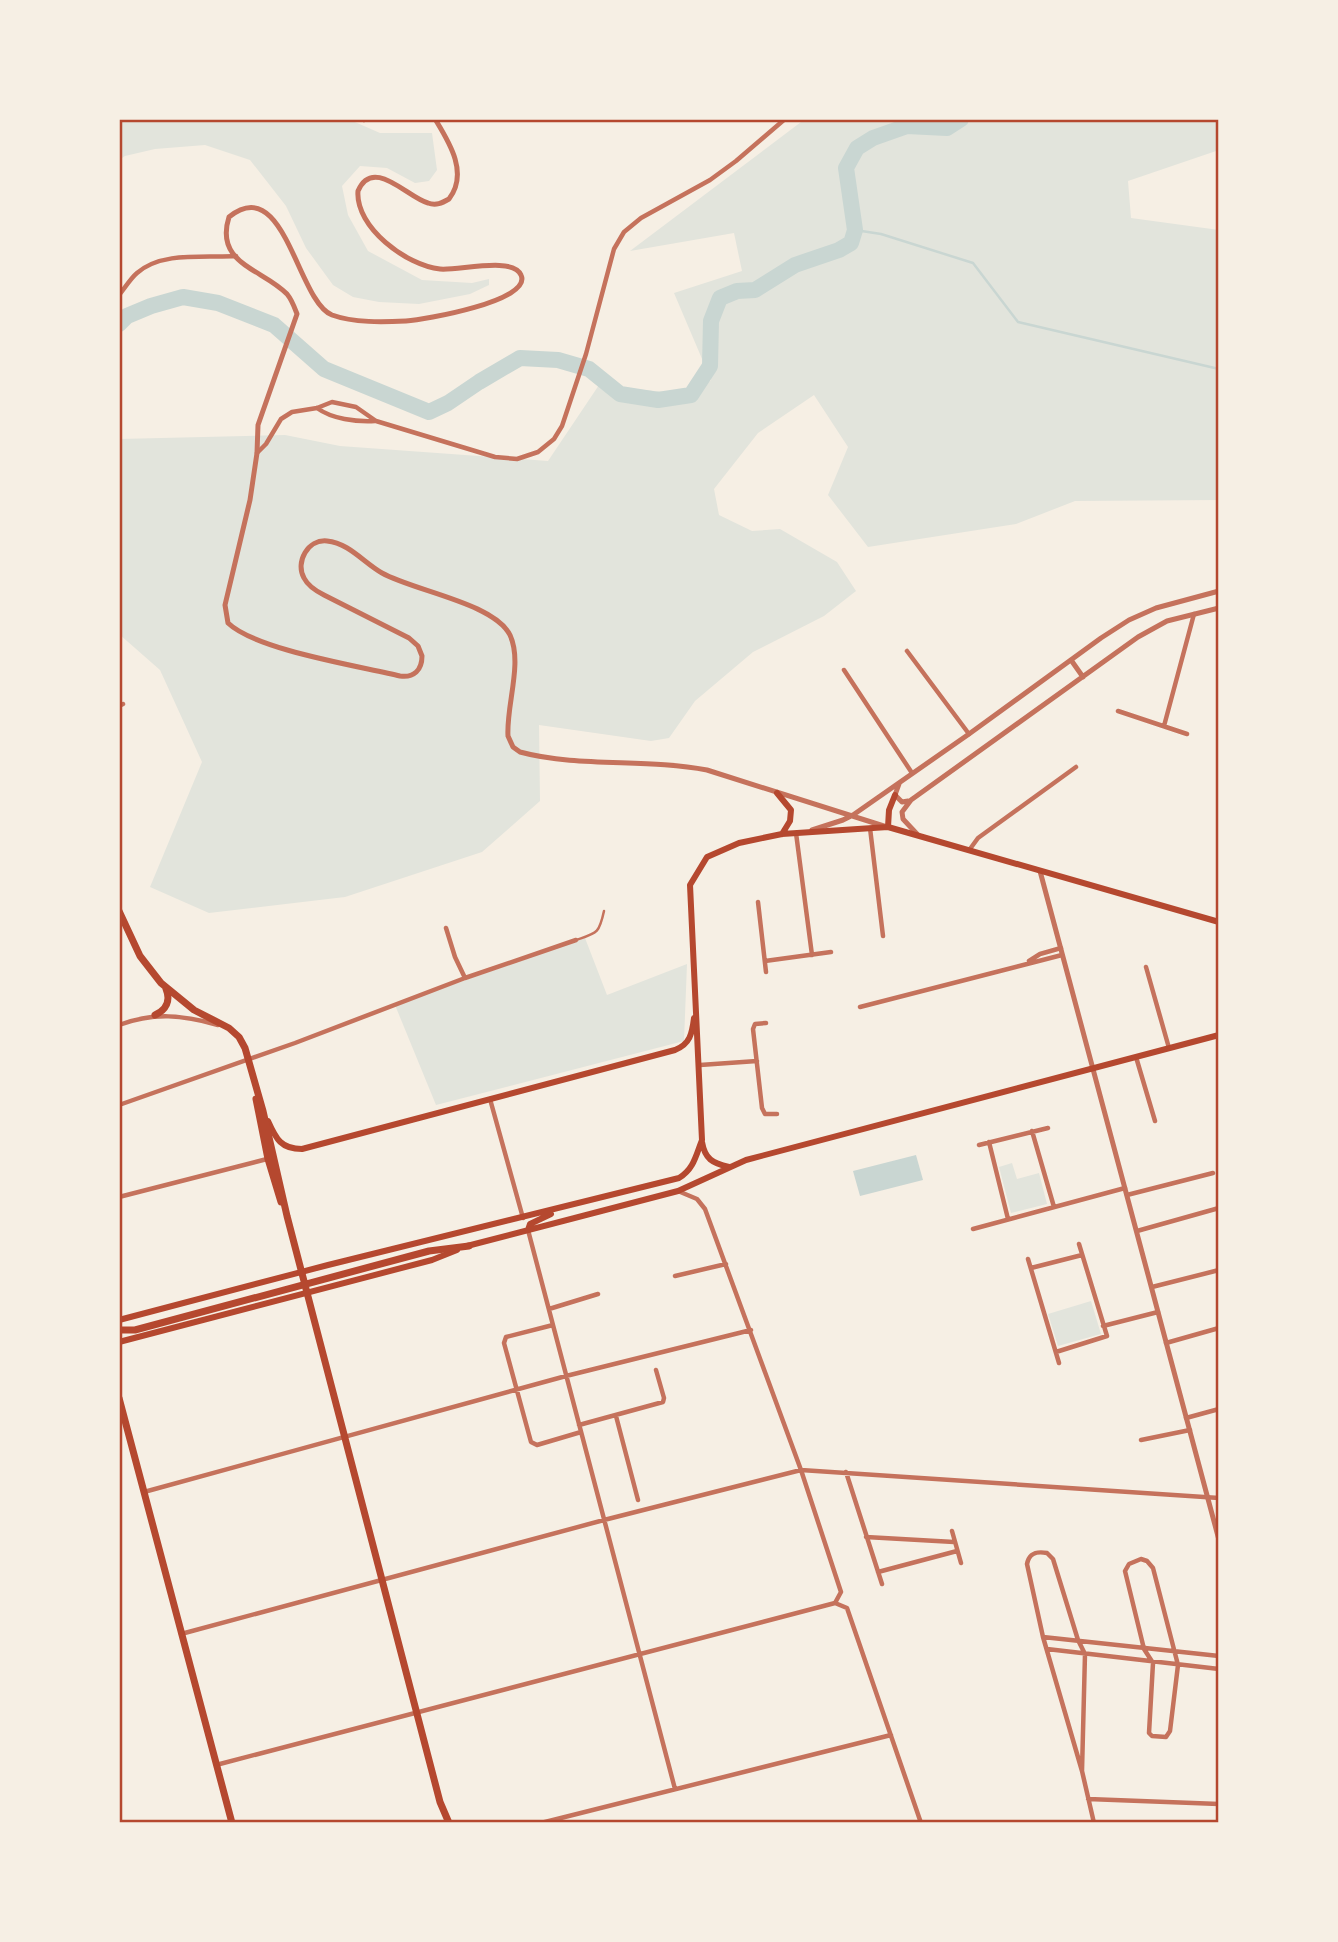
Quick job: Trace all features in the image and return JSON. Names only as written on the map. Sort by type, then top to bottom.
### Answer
[{"type":"main road","points":[[777,793],[791,810],[790,821],[782,834]]},
{"type":"main road","points":[[888,827],[889,810],[895,795]]},
{"type":"main road","points":[[729,1167],[709,1159],[702,1140],[689,895],[690,885],[700,865],[707,857],[729,846],[782,834],[888,827],[1219,922]]},
{"type":"main road","points":[[119,911],[140,956],[168,995],[166,1007],[155,1015]]},
{"type":"main road","points":[[161,983],[194,1010],[229,1028],[239,1037],[248,1059],[264,1111],[287,1216],[446,1823]]},
{"type":"main road","points":[[264,1111],[278,1142],[285,1147],[302,1149],[682,1047],[690,1038],[696,1003]]},
{"type":"main road","points":[[119,1342],[432,1260],[469,1246],[678,1191],[746,1160],[1219,1035]]},
{"type":"main road","points":[[254,1080],[268,1159],[287,1216]]},
{"type":"main road","points":[[119,1320],[679,1178],[692,1168],[702,1140]]},
{"type":"main road","points":[[528,1230],[530,1224],[562,1208]]},
{"type":"main road","points":[[119,1330],[135,1330],[429,1251],[469,1246]]},
{"type":"main road","points":[[328,1265],[320,1273],[320,1279],[323,1283],[334,1286]]},
{"type":"main road","points":[[119,1398],[232,1823]]},
{"type":"street","points":[[435,119],[456,159],[457,179],[449,199],[432,204],[420,200],[391,181],[369,179],[358,191],[360,211],[369,226],[390,245],[431,268],[449,270],[500,265],[513,267],[521,274],[522,279],[514,292],[475,307],[418,320],[353,319],[333,315],[318,304],[282,230],[269,215],[248,207],[229,217],[225,239],[236,256],[246,267],[289,296],[297,314],[258,425],[250,500],[225,605],[228,623],[249,638],[317,657],[406,677],[416,673],[420,668],[422,656],[413,641],[314,589],[304,579],[300,568],[308,548],[319,541],[331,541],[388,576],[488,614],[506,628],[513,642],[514,660],[508,728],[510,743],[516,750],[525,754],[597,762],[693,767],[888,827]]},
{"type":"street","points":[[257,453],[266,444],[281,419],[292,412],[317,408],[332,402],[356,407],[376,421],[495,457],[517,459],[538,452],[554,439],[562,426],[586,354],[614,249],[624,232],[641,218],[710,180],[736,162],[785,119]]},
{"type":"street","points":[[119,295],[136,273],[150,264],[185,257],[236,256]]},
{"type":"street","points":[[317,408],[325,414],[360,422],[376,421]]},
{"type":"street","points":[[812,955],[800,832],[833,824],[853,815],[1129,620],[1156,608],[1219,591]]},
{"type":"street","points":[[916,834],[903,819],[902,812],[911,800],[1138,637],[1167,621],[1219,608]]},
{"type":"street","points":[[1164,726],[1195,614]]},
{"type":"street","points":[[907,651],[969,734]]},
{"type":"street","points":[[1070,660],[1083,677]]},
{"type":"street","points":[[845,670],[912,773]]},
{"type":"street","points":[[1118,711],[1187,734]]},
{"type":"street","points":[[970,849],[978,838],[1076,767]]},
{"type":"street","points":[[900,782],[895,795],[902,802],[911,800]]},
{"type":"street","points":[[870,828],[883,936]]},
{"type":"street","points":[[1041,871],[1219,1541]]},
{"type":"street","points":[[758,902],[766,972]]},
{"type":"street","points":[[446,928],[465,978]]},
{"type":"street","points":[[119,1105],[576,940]]},
{"type":"street","points":[[860,1007],[1029,962],[1040,954],[1062,951]]},
{"type":"street","points":[[765,961],[831,952]]},
{"type":"street","points":[[1146,967],[1169,1048]]},
{"type":"street","points":[[119,1025],[155,1015],[194,1018],[229,1028]]},
{"type":"street","points":[[766,1023],[755,1024],[752,1029],[763,1111],[769,1115],[777,1114]]},
{"type":"street","points":[[1136,1057],[1155,1121]]},
{"type":"street","points":[[700,1065],[757,1061]]},
{"type":"street","points":[[490,1099],[523,1218]]},
{"type":"street","points":[[979,1145],[1048,1128]]},
{"type":"street","points":[[1032,1131],[1054,1207]]},
{"type":"street","points":[[989,1142],[1008,1219]]},
{"type":"street","points":[[119,1197],[268,1159]]},
{"type":"street","points":[[973,1229],[1054,1207],[1213,1173]]},
{"type":"street","points":[[678,1191],[692,1195],[702,1203],[726,1264],[801,1470],[841,1592],[835,1603]]},
{"type":"street","points":[[1137,1231],[1219,1208]]},
{"type":"street","points":[[528,1230],[674,1788]]},
{"type":"street","points":[[1056,1352],[1107,1336],[1079,1244]]},
{"type":"street","points":[[1031,1268],[1082,1255]]},
{"type":"street","points":[[1028,1259],[1059,1363]]},
{"type":"street","points":[[675,1276],[726,1264]]},
{"type":"street","points":[[1152,1287],[1219,1270]]},
{"type":"street","points":[[549,1309],[598,1294]]},
{"type":"street","points":[[1103,1326],[1158,1312]]},
{"type":"street","points":[[553,1325],[506,1337],[504,1340],[531,1442],[534,1444],[581,1432]]},
{"type":"street","points":[[1166,1342],[1219,1328]]},
{"type":"street","points":[[143,1492],[566,1376],[751,1330]]},
{"type":"street","points":[[579,1425],[663,1402],[656,1370]]},
{"type":"street","points":[[1186,1418],[1219,1409]]},
{"type":"street","points":[[616,1416],[638,1500]]},
{"type":"street","points":[[1141,1440],[1190,1430]]},
{"type":"street","points":[[180,1634],[801,1470],[1219,1498]]},
{"type":"street","points":[[846,1472],[882,1584]]},
{"type":"street","points":[[952,1531],[961,1563]]},
{"type":"street","points":[[866,1537],[954,1542]]},
{"type":"street","points":[[878,1572],[957,1550]]},
{"type":"street","points":[[1082,1771],[1085,1654],[1078,1640],[1053,1559],[1043,1552],[1032,1554],[1027,1564],[1043,1637],[1082,1771],[1094,1823]]},
{"type":"street","points":[[1141,1559],[1153,1568],[1175,1652],[1178,1665],[1170,1731],[1166,1737],[1152,1736],[1149,1728],[1153,1663],[1144,1649],[1125,1571],[1129,1564],[1141,1559]]},
{"type":"street","points":[[216,1765],[835,1603],[847,1608],[921,1823]]},
{"type":"street","points":[[1043,1637],[1219,1656]]},
{"type":"street","points":[[1046,1649],[1153,1663],[1219,1668]]},
{"type":"street","points":[[541,1823],[891,1735]]},
{"type":"street","points":[[1088,1799],[1219,1804]]},
{"type":"lane","points":[[576,940],[600,929],[604,911]]},
{"type":"shaded area","points":[[119,119],[348,119],[380,133],[432,133],[437,170],[429,181],[415,183],[387,168],[360,166],[342,186],[348,215],[368,251],[422,280],[472,283],[489,279],[489,285],[470,294],[419,304],[379,302],[353,297],[333,285],[306,248],[286,206],[250,160],[205,145],[155,149],[119,160]]},
{"type":"shaded area","points":[[805,119],[1219,119],[1219,150],[1128,181],[1131,218],[1219,230],[1219,500],[1075,501],[1016,524],[868,547],[828,495],[848,447],[814,395],[758,433],[714,489],[719,515],[752,531],[780,529],[837,562],[856,591],[824,616],[753,652],[695,701],[669,738],[651,741],[539,725],[540,801],[482,852],[345,897],[209,913],[150,887],[202,762],[160,670],[119,634],[119,439],[285,435],[340,446],[548,461],[599,385],[691,395],[711,380],[674,293],[742,271],[734,233],[630,251]]},
{"type":"shaded area","points":[[585,938],[607,995],[687,964],[684,1041],[436,1105],[395,1005]]},
{"type":"shaded area","points":[[916,1155],[923,1180],[860,1196],[853,1171]]},
{"type":"shaded area","points":[[1012,1163],[1017,1179],[1039,1173],[1047,1204],[1011,1213],[999,1167]]},
{"type":"shaded area","points":[[1091,1301],[1101,1334],[1058,1346],[1048,1314]]},
{"type":"waterway","points":[[119,324],[127,316],[183,297],[218,303],[274,325],[324,369],[429,412],[520,358],[558,360],[589,369],[620,394],[658,400],[691,395],[710,366],[711,321],[720,298],[737,291],[755,290],[795,265],[839,250],[851,243],[855,230],[846,168],[857,148],[873,138],[907,126],[947,128],[961,119]]},
{"type":"waterway","points":[[855,230],[881,234],[973,263],[1018,322],[1219,369]]}]
